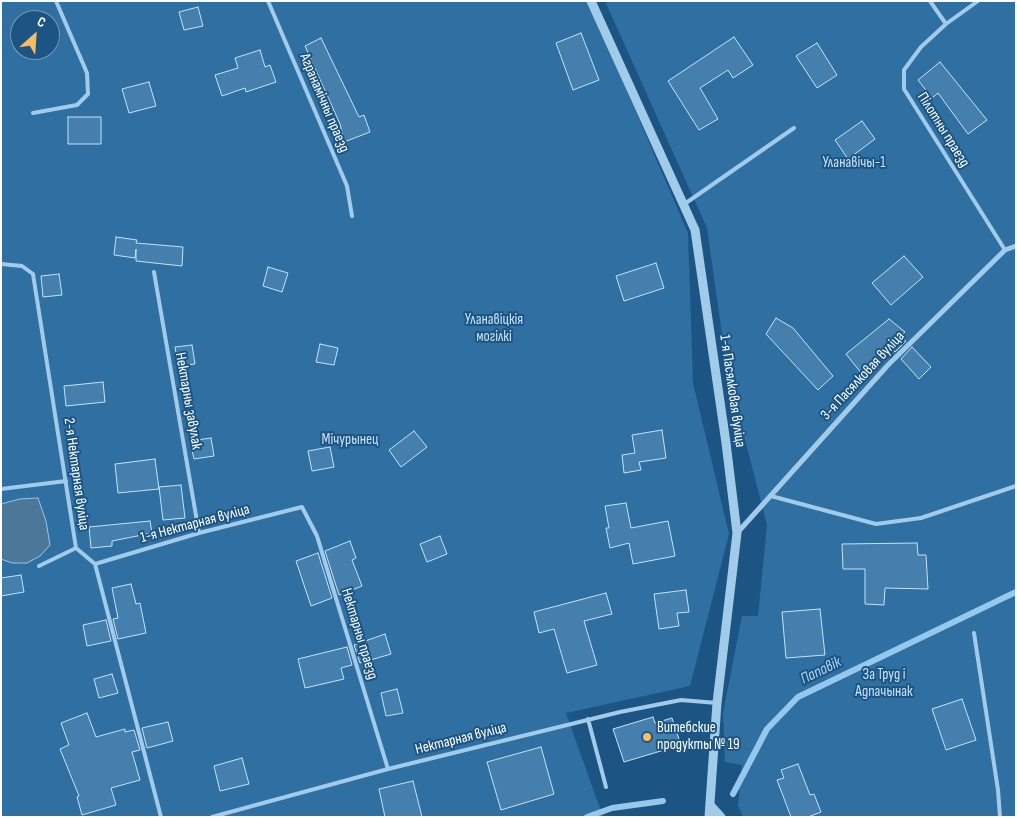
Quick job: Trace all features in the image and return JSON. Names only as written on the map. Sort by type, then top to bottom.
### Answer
[{"type":"street","name":"1-я Пасялковая вуліца","points":[[591,1],[695,230],[737,533],[717,703],[710,817]]},
{"type":"street","name":"3-я Пасялковая вуліца","points":[[737,533],[888,365],[1006,250],[1016,246]]},
{"type":"street","points":[[710,805],[721,817]]},
{"type":"lane","points":[[34,113],[77,105],[88,94],[87,73],[56,1]]},
{"type":"lane","name":"Агранамічны праезд","points":[[268,1],[347,186],[352,216]]},
{"type":"lane","points":[[930,1],[946,24]]},
{"type":"lane","name":"Пілотны праезд","points":[[978,1],[946,24],[921,47],[904,70],[904,90],[1006,250]]},
{"type":"lane","points":[[683,205],[794,128]]},
{"type":"lane","name":"2-я Нектарная вуліца","points":[[1,264],[22,266],[33,274],[76,548],[95,564]]},
{"type":"lane","name":"Нектарны завулак","points":[[154,272],[199,533]]},
{"type":"lane","points":[[1,489],[66,481]]},
{"type":"lane","points":[[771,496],[876,524],[922,518],[1016,486]]},
{"type":"lane","name":"1-я Нектарная вуліца","points":[[95,564],[199,533],[302,508]]},
{"type":"lane","name":"Нектарны праезд","points":[[302,508],[317,536],[388,769]]},
{"type":"lane","points":[[39,566],[76,548]]},
{"type":"lane","points":[[95,564],[161,817]]},
{"type":"lane","points":[[974,633],[998,790],[1000,817]]},
{"type":"lane","name":"Нектарная вуліца","points":[[212,817],[388,769],[588,720],[681,700],[717,703]]},
{"type":"lane","points":[[588,720],[606,787]]},
{"type":"green space","name":"Мічурынец","points":[[1,1],[588,1],[688,233],[693,383],[729,534],[690,686],[566,713],[603,817],[1,817]]},
{"type":"green space","name":"Уланавічы-1","points":[[605,1],[1016,1],[1016,817],[743,817],[738,805],[742,765],[725,762],[723,713],[742,616],[758,616],[767,525],[727,370],[707,228]]},
{"type":"shaded area","points":[[38,498],[46,521],[50,545],[40,556],[27,563],[12,563],[1,559],[1,504],[20,499]]},
{"type":"building","points":[[198,7],[203,26],[184,30],[179,12]]},
{"type":"building","points":[[581,33],[599,80],[573,90],[556,43]]},
{"type":"building","points":[[734,37],[753,65],[733,78],[728,70],[700,88],[718,119],[699,130],[668,81]]},
{"type":"building","points":[[321,38],[359,117],[364,115],[370,132],[344,142],[340,124],[305,46]]},
{"type":"building","points":[[817,43],[837,75],[817,88],[796,56]]},
{"type":"building","points":[[260,50],[265,67],[270,65],[276,82],[246,92],[245,88],[222,96],[215,75],[238,68],[235,58]]},
{"type":"building","points":[[940,62],[987,120],[968,134],[938,93],[932,98],[918,80]]},
{"type":"building","points":[[149,82],[156,106],[129,113],[122,89]]},
{"type":"building","points":[[68,117],[101,117],[101,144],[68,144]]},
{"type":"building","points":[[862,121],[875,139],[848,159],[835,140]]},
{"type":"building","points":[[116,237],[137,240],[136,243],[183,247],[182,266],[136,261],[136,249],[135,258],[114,255]]},
{"type":"building","points":[[904,256],[923,277],[891,305],[872,283]]},
{"type":"building","points":[[656,263],[664,288],[624,301],[616,276]]},
{"type":"building","points":[[268,267],[288,273],[282,292],[263,286]]},
{"type":"building","points":[[59,274],[62,295],[43,297],[41,276]]},
{"type":"building","points":[[776,318],[793,328],[833,376],[818,390],[766,334]]},
{"type":"building","points":[[889,319],[905,332],[901,336],[906,341],[895,352],[892,349],[862,374],[846,354]]},
{"type":"building","points":[[320,344],[338,348],[334,365],[316,362]]},
{"type":"building","points":[[192,345],[195,364],[178,366],[175,347]]},
{"type":"building","points":[[912,347],[931,367],[919,379],[901,359]]},
{"type":"building","points":[[103,382],[105,402],[66,406],[64,386]]},
{"type":"building","points":[[662,430],[666,458],[639,462],[641,470],[624,473],[622,455],[635,453],[632,435]]},
{"type":"building","points":[[414,431],[427,447],[401,467],[389,450]]},
{"type":"building","points":[[211,438],[214,456],[194,459],[190,441]]},
{"type":"building","points":[[330,447],[334,467],[312,471],[308,451]]},
{"type":"building","points":[[155,459],[159,489],[118,493],[115,464]]},
{"type":"building","points":[[181,485],[185,518],[163,520],[159,487]]},
{"type":"building","points":[[626,503],[631,528],[668,521],[675,556],[633,564],[629,543],[610,548],[606,528],[609,528],[605,506]]},
{"type":"building","points":[[150,521],[152,533],[112,541],[112,546],[91,548],[89,527]]},
{"type":"building","points":[[440,536],[447,554],[427,562],[420,544]]},
{"type":"building","points":[[350,541],[356,558],[352,560],[362,586],[339,595],[325,551]]},
{"type":"building","points":[[917,543],[918,555],[926,555],[928,589],[885,588],[884,605],[865,604],[865,569],[843,569],[842,544]]},
{"type":"building","points":[[318,553],[332,598],[311,606],[296,561]]},
{"type":"building","points":[[21,575],[24,592],[1,596],[1,578]]},
{"type":"building","points":[[131,584],[136,604],[140,603],[146,633],[118,639],[113,619],[118,618],[112,588]]},
{"type":"building","points":[[686,590],[689,612],[677,613],[679,626],[659,629],[654,594]]},
{"type":"building","points":[[606,593],[612,614],[584,621],[597,665],[567,673],[554,629],[539,633],[534,612]]},
{"type":"building","points":[[820,609],[825,655],[786,658],[782,612]]},
{"type":"building","points":[[106,620],[111,641],[87,646],[83,625]]},
{"type":"building","points":[[385,634],[391,654],[360,663],[354,645]]},
{"type":"building","points":[[347,647],[352,665],[341,668],[344,679],[305,688],[298,659]]},
{"type":"building","points":[[112,674],[118,693],[99,698],[94,679]]},
{"type":"building","points":[[397,689],[403,713],[386,716],[381,693]]},
{"type":"building","points":[[962,699],[976,740],[946,750],[932,709]]},
{"type":"building","points":[[87,713],[96,737],[125,729],[125,732],[134,730],[140,750],[132,752],[140,780],[111,788],[116,805],[82,815],[77,797],[79,796],[60,749],[69,745],[61,723]]},
{"type":"building","name":"Витебские продукты № 19","points":[[653,717],[655,723],[672,718],[681,745],[624,762],[613,729]]},
{"type":"building","points":[[168,722],[173,741],[147,748],[142,728]]},
{"type":"building","points":[[541,747],[554,794],[501,810],[487,762]]},
{"type":"building","points":[[242,758],[249,784],[220,791],[214,766]]},
{"type":"building","points":[[798,764],[810,795],[814,794],[821,812],[808,817],[791,817],[777,780],[784,778],[781,770]]},
{"type":"building","points":[[413,781],[422,817],[385,817],[379,789]]},
{"type":"waterway","name":"Папавік","points":[[733,794],[767,729],[798,697],[1016,592]]},
{"type":"waterway","points":[[587,817],[612,808],[663,801]]},
{"type":"place","name":"Витебские продукты № 19","points":[[647,737]]},
{"type":"park label","name":"Уланавіцкія могілкі","points":[[494,328]]},
{"type":"park label","name":"За Труд і Адпачынак","points":[[884,684]]}]
